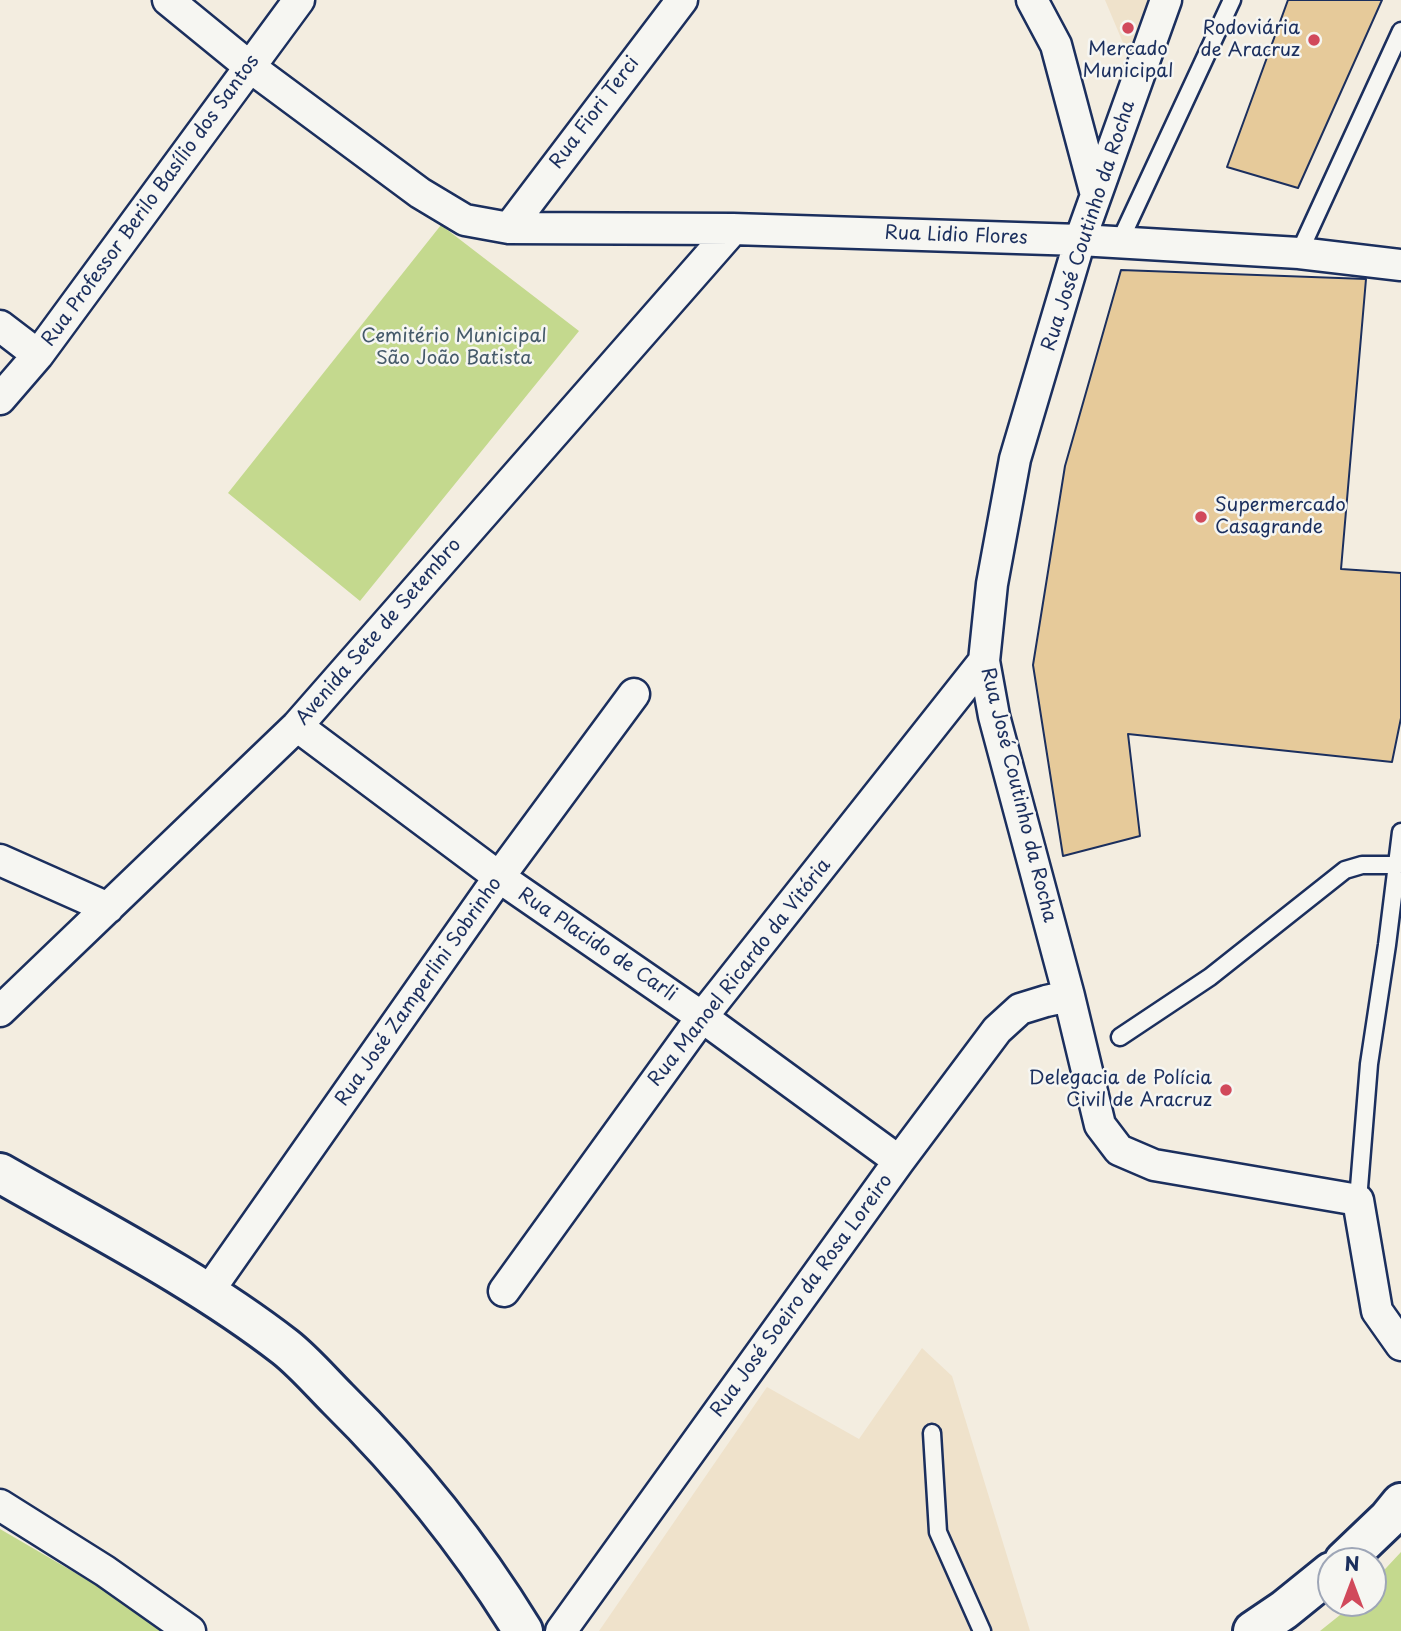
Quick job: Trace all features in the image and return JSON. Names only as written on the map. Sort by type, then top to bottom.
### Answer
[{"type":"main road","points":[[0,1173],[208,1292],[287,1349],[387,1447],[457,1532],[523,1631]]},
{"type":"main road","points":[[1359,1547],[1401,1503]]},
{"type":"main road","points":[[1253,1631],[1317,1583]]},
{"type":"street","name":"Rua Lidio Flores","points":[[168,0],[250,66],[420,193],[465,220],[509,228],[733,229],[1080,240],[1299,253],[1401,265]]},
{"type":"street","name":"Rua Professor Berilo Basílio dos Santos","points":[[0,399],[38,355],[299,0]]},
{"type":"street","name":"Rua Fiori Terci","points":[[509,228],[682,0]]},
{"type":"street","points":[[1032,0],[1056,45],[1096,195]]},
{"type":"street","name":"Rua José Coutinho da Rocha","points":[[1166,0],[1080,240],[1015,459],[992,584],[984,661],[994,716],[1069,996],[1100,1125],[1119,1150],[1154,1165],[1358,1200]]},
{"type":"street","name":"Avenida Sete de Setembro","points":[[0,1011],[297,726],[733,229]]},
{"type":"street","points":[[0,326],[38,355]]},
{"type":"street","name":"Rua Manoel Ricardo da Vitória","points":[[504,1291],[702,1017],[984,661]]},
{"type":"street","name":"Rua José Zamperlini Sobrinho","points":[[208,1292],[499,877],[634,694]]},
{"type":"street","name":"Rua Placido de Carli","points":[[297,726],[499,877],[702,1017],[899,1161]]},
{"type":"street","points":[[0,860],[108,908]]},
{"type":"street","name":"Rua José Soeiro da Rosa Loreiro","points":[[561,1631],[899,1161],[997,1030],[1020,1009],[1069,996]]},
{"type":"street","points":[[1358,1200],[1377,1311],[1401,1345]]},
{"type":"street","points":[[0,1505],[105,1571],[190,1631]]},
{"type":"lane","points":[[1118,243],[1231,0]]},
{"type":"lane","points":[[1299,253],[1401,31]]},
{"type":"lane","points":[[1358,1200],[1369,1064],[1401,832]]},
{"type":"lane","points":[[1120,1037],[1210,977],[1345,870],[1362,865],[1397,865]]},
{"type":"lane","points":[[932,1433],[938,1532],[982,1631]]},
{"type":"shaded area","name":"Mercado Municipal","points":[[1105,0],[1151,0],[1129,57]]},
{"type":"shaded area","points":[[922,1348],[952,1376],[1030,1631],[599,1631],[767,1387],[859,1439]]},
{"type":"green space","name":"Cemitério Municipal São João Batista","points":[[441,225],[579,331],[360,601],[228,493]]},
{"type":"green space","points":[[0,1529],[175,1631],[0,1631]]},
{"type":"green space","points":[[1401,1552],[1401,1631],[1320,1631],[1338,1617],[1387,1617],[1387,1567]]},
{"type":"building","points":[[1288,0],[1382,0],[1298,188],[1227,167]]},
{"type":"building","name":"Supermercado Casagrande","points":[[1121,270],[1366,279],[1341,569],[1401,573],[1401,718],[1392,762],[1128,734],[1140,836],[1063,856],[1033,665],[1065,466]]},
{"type":"place","name":"Mercado Municipal","points":[[1128,28]]},
{"type":"place","name":"Rodoviária de Aracruz","points":[[1314,40]]},
{"type":"place","name":"Supermercado Casagrande","points":[[1201,517]]},
{"type":"place","name":"Delegacia de Polícia Civil de Aracruz","points":[[1226,1090]]}]
